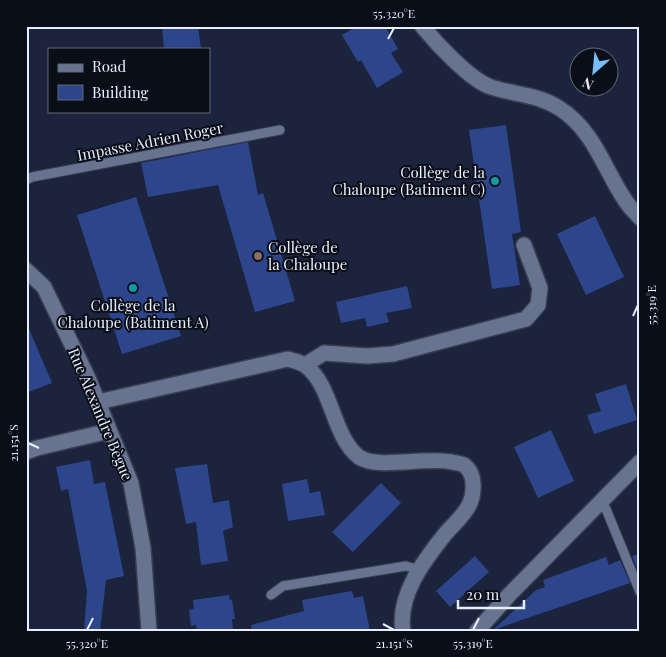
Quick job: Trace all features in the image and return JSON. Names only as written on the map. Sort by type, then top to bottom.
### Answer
[{"type":"street","points":[[422,26],[432,39],[467,72],[488,86],[533,96],[560,108],[582,127],[625,200],[640,218]]},
{"type":"street","points":[[305,365],[324,353],[367,356],[393,354],[526,318],[538,305],[540,288],[524,245]]},
{"type":"street","name":"Rue Alexandre Bègue","points":[[26,270],[44,287],[98,402],[131,483],[143,548],[149,631]]},
{"type":"street","points":[[98,402],[288,359],[305,365],[316,376],[352,451],[366,461],[379,463],[444,460],[463,464],[472,475],[473,490],[469,506],[429,554],[420,570],[405,598],[401,620],[402,631]]},
{"type":"street","points":[[26,452],[109,431]]},
{"type":"street","points":[[478,631],[509,595],[640,462]]},
{"type":"lane","name":"Impasse Adrien Roger","points":[[26,180],[32,177],[280,130]]},
{"type":"lane","points":[[600,502],[606,509],[640,592]]},
{"type":"lane","points":[[271,595],[283,586],[406,566],[420,570]]},
{"type":"building","points":[[162,26],[198,26],[201,48],[164,48]]},
{"type":"building","points":[[357,26],[385,26],[398,49],[391,53],[403,72],[377,88],[361,60],[358,62],[342,35]]},
{"type":"building","name":"Collège de la Chaloupe (Batiment C)","points":[[506,125],[521,232],[512,234],[520,285],[492,289],[469,130]]},
{"type":"building","points":[[248,142],[258,195],[263,193],[295,301],[255,312],[218,185],[148,197],[141,163]]},
{"type":"building","name":"Collège de la Chaloupe (Batiment A)","points":[[136,197],[181,336],[122,354],[77,215]]},
{"type":"building","points":[[595,216],[624,277],[586,295],[557,234]]},
{"type":"building","points":[[407,286],[412,308],[386,313],[389,322],[367,327],[365,318],[341,323],[336,302]]},
{"type":"building","points":[[26,322],[52,383],[26,393]]},
{"type":"building","points":[[626,384],[637,420],[594,434],[587,415],[601,411],[595,394]]},
{"type":"building","points":[[551,430],[574,481],[538,498],[514,447]]},
{"type":"building","points":[[90,460],[94,484],[105,482],[124,576],[106,580],[100,631],[84,631],[87,591],[68,489],[61,491],[56,467]]},
{"type":"building","points":[[207,464],[213,503],[229,500],[233,527],[223,531],[228,561],[201,565],[196,522],[186,524],[175,468]]},
{"type":"building","points":[[307,479],[310,493],[320,491],[325,515],[288,521],[282,484]]},
{"type":"building","points":[[381,483],[401,503],[353,552],[332,532]]},
{"type":"building","points":[[640,554],[640,575],[632,556]]},
{"type":"building","points":[[475,556],[489,572],[450,607],[436,591]]},
{"type":"building","points":[[606,557],[609,565],[620,560],[630,583],[493,630],[536,590],[545,587],[543,580]]},
{"type":"building","points":[[352,591],[354,598],[363,596],[370,631],[252,631],[251,625],[304,611],[302,600]]},
{"type":"building","points":[[229,595],[230,600],[232,600],[235,619],[232,619],[233,631],[197,631],[196,625],[191,626],[189,610],[194,609],[193,600]]},
{"type":"place","name":"Collège de la Chaloupe (Batiment C)","points":[[495,181]]},
{"type":"place","name":"Collège de la Chaloupe","points":[[258,256]]},
{"type":"place","name":"Collège de la Chaloupe (Batiment A)","points":[[133,288]]}]
